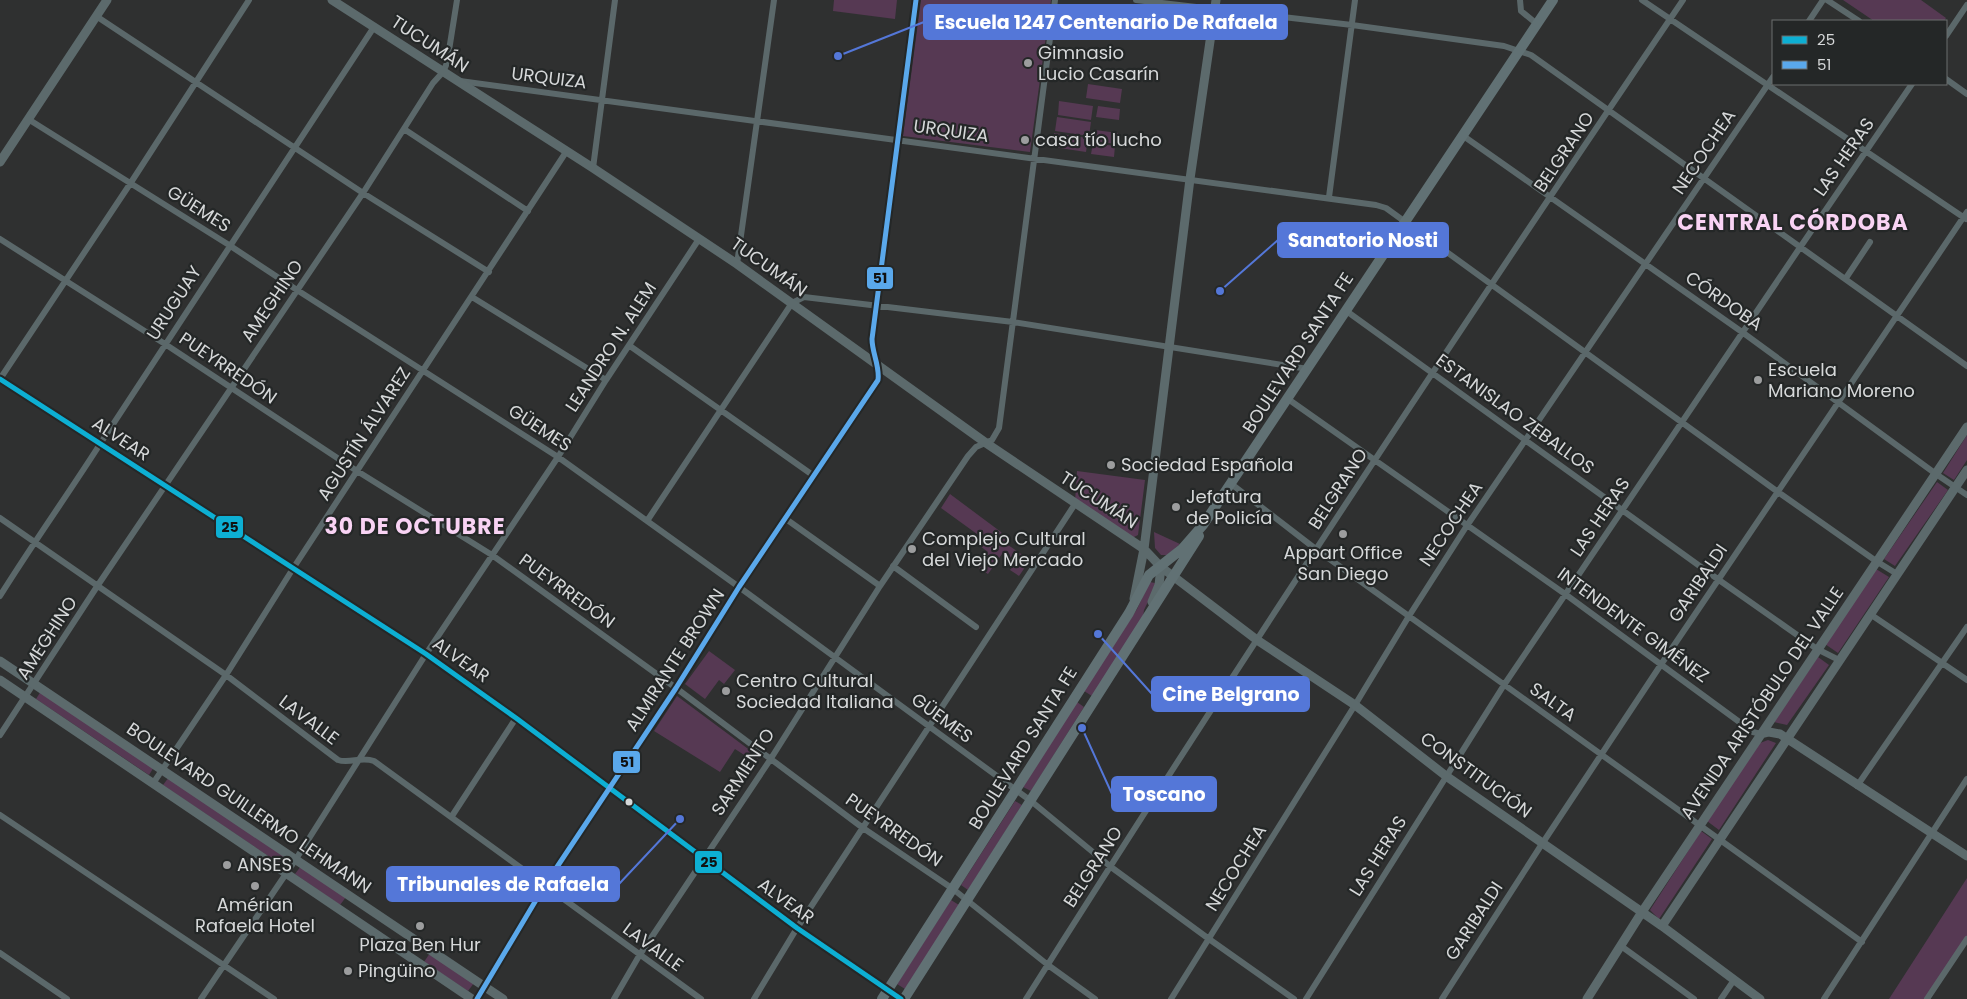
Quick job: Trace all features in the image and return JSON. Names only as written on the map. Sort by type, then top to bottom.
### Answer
[{"type":"main road","name":"BOULEVARD SANTA FE","points":[[902,999],[1092,706],[1198,539],[1204,525],[1230,484],[1553,0]]},
{"type":"main road","name":"BOULEVARD SANTA FE","points":[[882,999],[1132,607],[1149,575],[1182,549],[1204,525]]},
{"type":"main road","points":[[1076,695],[1092,706]]},
{"type":"street","points":[[0,379],[130,184],[249,0]]},
{"type":"street","name":"TUCUMÁN","points":[[332,0],[593,168],[737,264],[986,443],[1075,504],[1144,548],[1161,567],[1174,577]]},
{"type":"street","points":[[443,72],[448,63],[457,0]]},
{"type":"street","points":[[593,168],[615,0]]},
{"type":"street","points":[[737,264],[774,0]]},
{"type":"street","name":"ALMIRANTE BROWN","points":[[477,999],[545,885],[676,688],[739,587],[878,380],[880,372],[872,348],[876,305],[916,0]]},
{"type":"street","name":"SARMIENTO","points":[[614,999],[639,956],[770,760],[893,566],[968,456],[976,447],[992,440],[999,428],[1055,0]]},
{"type":"street","points":[[1136,0],[1352,25],[1504,46],[1520,50],[1531,55],[1967,366]]},
{"type":"street","points":[[1132,607],[1144,548],[1190,179],[1216,0]]},
{"type":"street","points":[[1329,197],[1355,0]]},
{"type":"street","points":[[1520,0],[1521,11],[1537,24]]},
{"type":"street","points":[[1642,0],[1966,217]]},
{"type":"street","name":"BELGRANO","points":[[1026,999],[1432,372],[1683,0]]},
{"type":"street","points":[[1810,20],[1823,0]]},
{"type":"street","points":[[1827,0],[1857,20]]},
{"type":"street","points":[[0,162],[96,16],[103,2]]},
{"type":"street","points":[[1947,35],[1967,5]]},
{"type":"street","points":[[96,16],[363,193],[489,272]]},
{"type":"street","name":"URUGUAY","points":[[0,596],[34,541],[101,444],[229,245],[374,27]]},
{"type":"street","name":"AMEGHINO","points":[[0,735],[98,585],[363,193],[433,83],[443,72]]},
{"type":"street","name":"NECOCHEA","points":[[1171,999],[1355,705],[1408,616],[1466,527],[1772,79]]},
{"type":"street","points":[[1947,80],[1967,94]]},
{"type":"street","name":"URQUIZA","points":[[458,81],[1376,204],[1386,208],[1778,492],[1897,574]]},
{"type":"street","name":"LAS HERAS","points":[[1306,999],[1504,686],[1742,332],[1911,85]]},
{"type":"street","name":"GÜEMES","points":[[28,119],[229,245],[558,457],[1031,801],[1112,867],[1294,999]]},
{"type":"street","points":[[404,129],[528,211]]},
{"type":"street","name":"CÓRDOBA","points":[[1462,135],[1742,332],[1837,403],[1967,494]]},
{"type":"street","name":"AGUSTÍN ÁLVAREZ","points":[[154,782],[226,675],[294,567],[566,152]]},
{"type":"street","name":"GARIBALDI","points":[[1442,999],[1660,666],[1837,403],[1966,217]]},
{"type":"street","name":"PUEYRREDÓN","points":[[0,239],[165,344],[357,471],[492,555],[676,688],[863,828],[953,889],[1048,965],[1095,999]]},
{"type":"street","name":"LEANDRO N. ALEM","points":[[201,999],[296,859],[426,654],[558,457],[606,380],[699,239]]},
{"type":"street","points":[[1846,278],[1870,242]]},
{"type":"street","points":[[472,297],[606,380]]},
{"type":"street","points":[[647,521],[792,303],[804,297],[1013,322],[1308,369]]},
{"type":"street","name":"ESTANISLAO ZEBALLOS","points":[[1345,310],[1719,580],[1817,649],[1839,660]]},
{"type":"street","points":[[630,346],[814,476]]},
{"type":"street","name":"ALVEAR","points":[[0,379],[294,567],[426,654],[516,718],[797,928],[902,999]]},
{"type":"street","name":"INTENDENTE GIMÉNEZ","points":[[1288,399],[1466,527],[1565,594],[1660,666],[1753,732],[1761,734],[1769,732],[1778,733],[1967,856]]},
{"type":"street","name":"AVENIDA ARISTÓBULO DEL VALLE","points":[[1587,999],[1700,824],[1967,427]]},
{"type":"street","points":[[1662,926],[1967,470]]},
{"type":"street","name":"SALTA","points":[[1230,484],[1504,686],[1720,838],[1862,942]]},
{"type":"street","points":[[754,999],[797,928],[1075,504]]},
{"type":"street","name":"LAVALLE","points":[[0,518],[226,675],[338,760],[346,763],[359,759],[374,761],[452,816],[639,956],[700,999]]},
{"type":"street","points":[[786,519],[880,586]]},
{"type":"street","points":[[893,566],[976,627]]},
{"type":"street","points":[[1139,632],[1156,594],[1161,567]]},
{"type":"street","name":"CONSTITUCIÓN","points":[[1174,577],[1257,640],[1355,705],[1446,776],[1662,926],[1760,999]]},
{"type":"street","points":[[1870,614],[1967,680]]},
{"type":"street","points":[[1857,786],[1967,626]]},
{"type":"street","name":"BOULEVARD GUILLERMO LEHMANN","points":[[0,661],[164,769],[504,999]]},
{"type":"street","name":"BOULEVARD GUILLERMO LEHMANN","points":[[0,680],[154,782],[286,874],[472,999]]},
{"type":"street","points":[[452,816],[516,718]]},
{"type":"street","points":[[1824,999],[1967,779]]},
{"type":"street","points":[[0,815],[274,999]]},
{"type":"street","points":[[343,911],[353,897]]},
{"type":"street","points":[[1927,999],[1967,939]]},
{"type":"street","points":[[415,961],[426,946]]},
{"type":"street","points":[[1620,946],[1694,999]]},
{"type":"street","points":[[0,953],[68,999]]},
{"type":"street","points":[[1721,999],[1734,980]]},
{"type":"shaded area","points":[[834,0],[897,0],[895,19],[833,11]]},
{"type":"shaded area","points":[[921,0],[1051,0],[1030,152],[903,136]]},
{"type":"shaded area","points":[[1843,0],[1921,0],[1946,18],[1945,20],[1873,20]]},
{"type":"shaded area","points":[[1088,84],[1122,89],[1120,103],[1086,98]]},
{"type":"shaded area","points":[[1059,101],[1093,106],[1091,120],[1058,115]]},
{"type":"shaded area","points":[[1098,106],[1120,109],[1119,120],[1096,117]]},
{"type":"shaded area","points":[[1057,117],[1091,122],[1089,136],[1055,131]]},
{"type":"shaded area","points":[[1095,130],[1118,133],[1116,144],[1094,141]]},
{"type":"shaded area","points":[[1054,133],[1088,138],[1086,152],[1053,147]]},
{"type":"shaded area","points":[[1093,143],[1115,146],[1114,157],[1091,154]]},
{"type":"shaded area","points":[[1967,435],[1967,460],[1954,480],[1943,473]]},
{"type":"shaded area","points":[[1077,471],[1145,480],[1138,535],[1132,538],[1075,502]]},
{"type":"shaded area","points":[[1937,482],[1948,490],[1895,566],[1884,559]]},
{"type":"shaded area","points":[[950,494],[1001,532],[1008,545],[1030,560],[1019,576],[1010,570],[1014,564],[1007,559],[1010,555],[1004,551],[988,574],[977,567],[988,552],[972,540],[977,534],[941,508]]},
{"type":"shaded area","points":[[1154,532],[1180,544],[1167,555],[1161,555],[1155,548]]},
{"type":"shaded area","points":[[1876,569],[1889,577],[1838,653],[1825,644]]},
{"type":"shaded area","points":[[1150,582],[1156,585],[1144,610],[1143,617],[1092,696],[1084,691],[1137,609]]},
{"type":"shaded area","points":[[709,651],[735,670],[724,684],[719,680],[705,699],[685,684]]},
{"type":"shaded area","points":[[1818,657],[1829,665],[1787,725],[1774,722]]},
{"type":"shaded area","points":[[41,691],[154,767],[149,775],[36,699]]},
{"type":"shaded area","points":[[677,696],[759,757],[755,762],[735,749],[720,772],[654,731]]},
{"type":"shaded area","points":[[1077,702],[1084,707],[1031,791],[1023,787]]},
{"type":"shaded area","points":[[1768,740],[1776,743],[1719,830],[1707,821],[1760,743]]},
{"type":"shaded area","points":[[169,777],[285,856],[280,864],[163,785]]},
{"type":"shaded area","points":[[1015,801],[1022,805],[968,890],[961,885]]},
{"type":"shaded area","points":[[1701,831],[1712,839],[1659,919],[1650,910]]},
{"type":"shaded area","points":[[301,866],[346,897],[340,905],[295,874]]},
{"type":"shaded area","points":[[1967,878],[1967,936],[1925,999],[1889,999]]},
{"type":"shaded area","points":[[951,900],[959,905],[905,989],[897,984]]},
{"type":"shaded area","points":[[430,953],[474,983],[468,991],[424,962]]},
{"type":"transit line","name":"51","points":[[477,999],[545,885],[676,688],[739,587],[878,380],[872,339],[916,0]]},
{"type":"transit line","name":"25","points":[[0,379],[426,654],[516,718],[797,928],[901,999]]},
{"type":"place","name":"Escuela 1247 Centenario De Rafaela","points":[[838,56]]},
{"type":"place","name":"Gimnasio Lucio Casarín","points":[[1028,63]]},
{"type":"place","name":"casa tío lucho","points":[[1025,140]]},
{"type":"place","name":"Sanatorio Nosti","points":[[1220,291]]},
{"type":"place","name":"Escuela Mariano Moreno","points":[[1758,380]]},
{"type":"place","name":"Sociedad Española","points":[[1111,465]]},
{"type":"place","name":"Jefatura de Policía","points":[[1176,507]]},
{"type":"place","name":"Appart Office San Diego","points":[[1343,534]]},
{"type":"place","name":"Complejo Cultural del Viejo Mercado","points":[[912,549]]},
{"type":"place","name":"Cine Belgrano","points":[[1098,634]]},
{"type":"place","name":"Centro Cultural Sociedad Italiana","points":[[726,691]]},
{"type":"place","name":"Toscano","points":[[1082,728]]},
{"type":"place","name":"Tribunales de Rafaela","points":[[680,819]]},
{"type":"place","name":"ANSES","points":[[227,865]]},
{"type":"place","name":"Amérian Rafaela Hotel","points":[[255,886]]},
{"type":"place","name":"Plaza Ben Hur","points":[[420,926]]},
{"type":"place","name":"Pingüino","points":[[348,971]]},
{"type":"district","name":"CENTRAL CÓRDOBA","points":[[1793,222]]},
{"type":"district","name":"30 DE OCTUBRE","points":[[415,526]]}]
